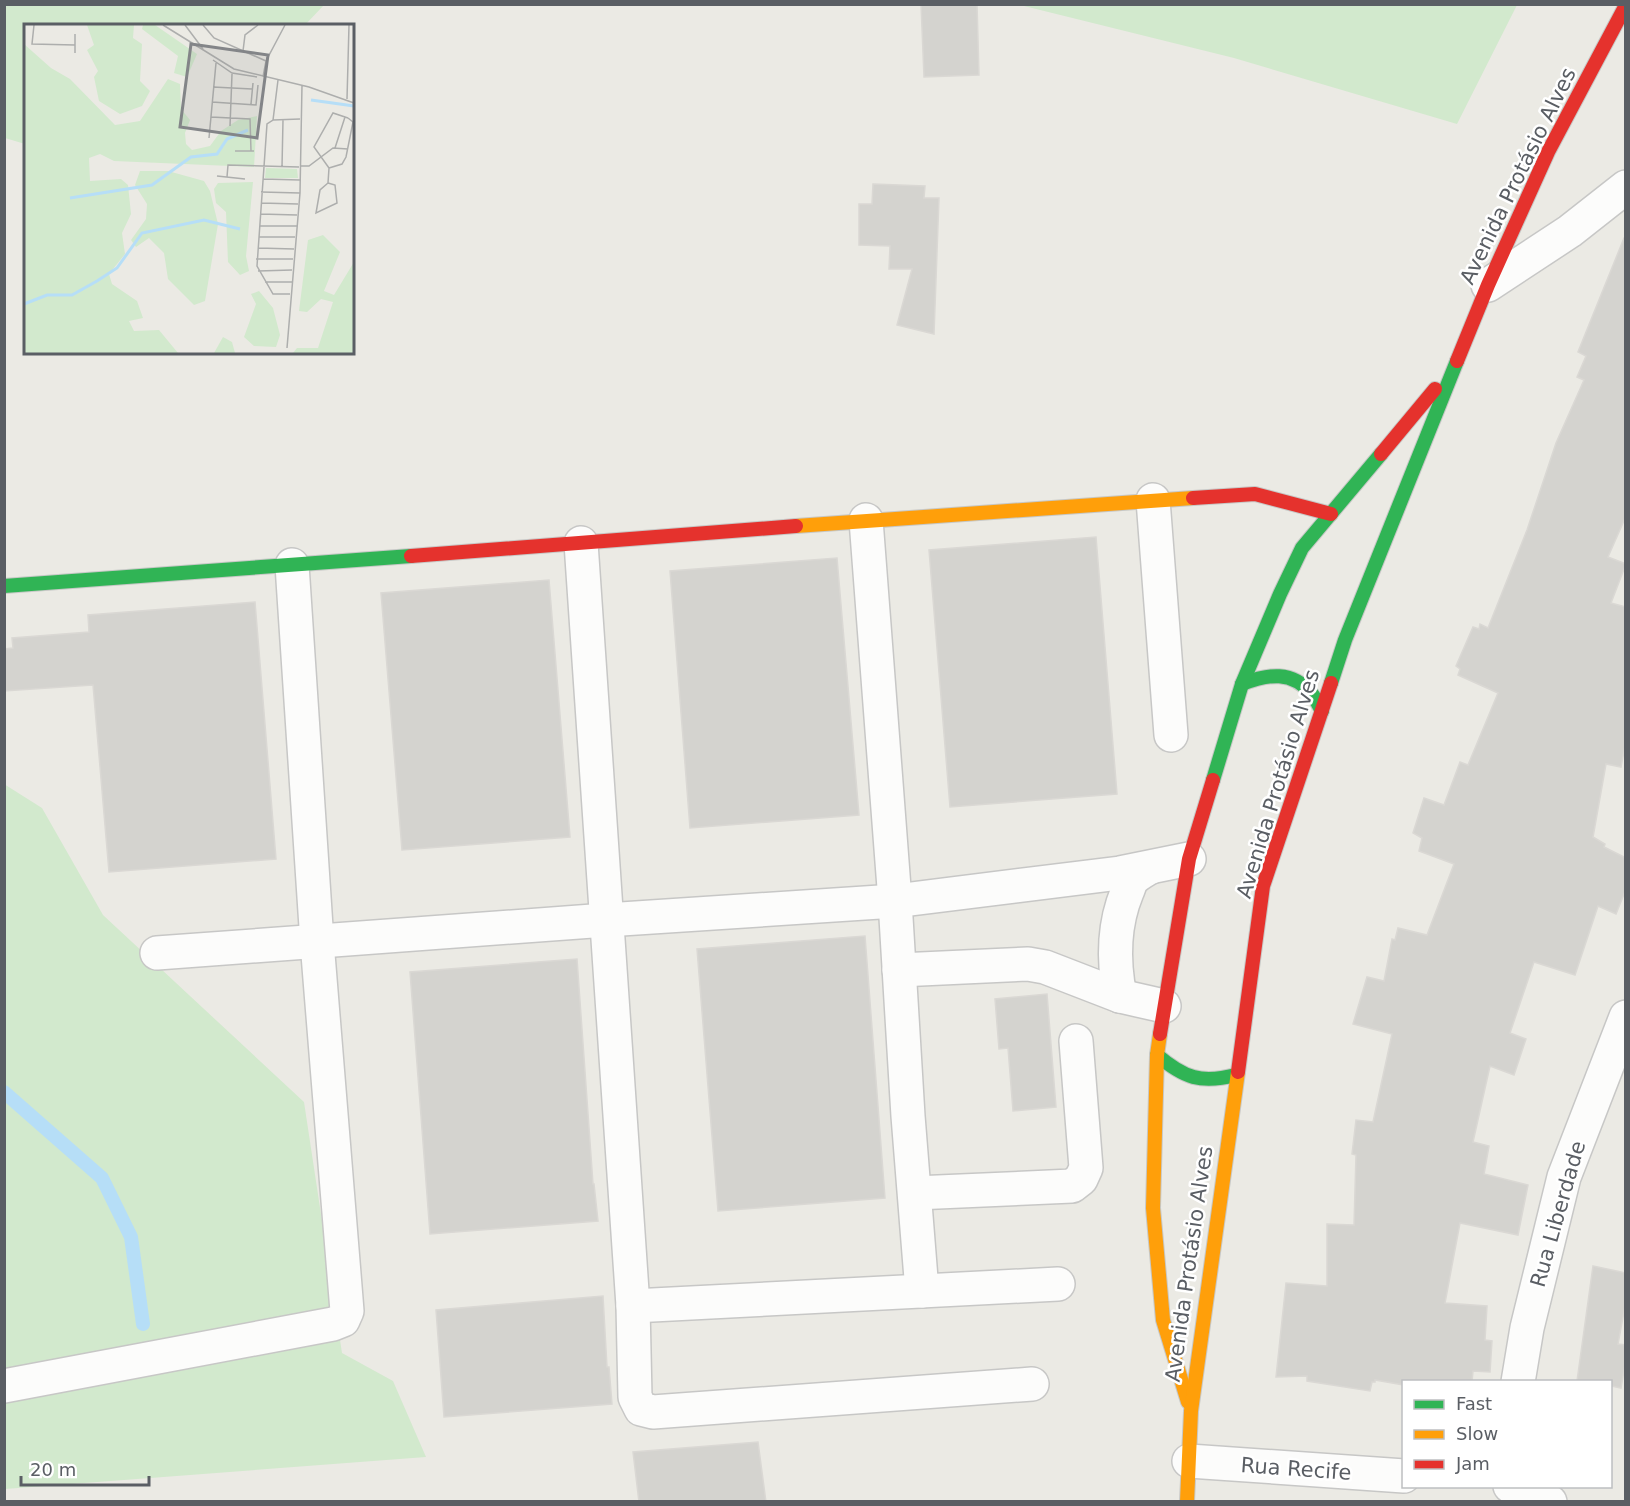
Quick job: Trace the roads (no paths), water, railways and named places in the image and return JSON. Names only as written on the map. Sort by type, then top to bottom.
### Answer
[{"type":"main road","name":"Avenida Protásio Alves","points":[[1187,1502],[1191,1411],[1263,886],[1345,640],[1454,367],[1548,152],[1623,13]]},
{"type":"main road","name":"Avenida Protásio Alves","points":[[1191,1411],[1163,1320],[1154,1208],[1157,1055],[1189,859],[1242,684],[1302,548],[1454,367]]},
{"type":"main road","points":[[4,586],[866,520],[1256,494],[1331,514]]},
{"type":"main road","points":[[1242,684],[1260,677],[1279,675],[1297,682],[1312,694],[1322,711]]},
{"type":"main road","points":[[1157,1055],[1172,1068],[1189,1077],[1205,1080],[1236,1075]]},
{"type":"street","points":[[1488,285],[1570,231],[1626,187]]},
{"type":"street","points":[[1153,500],[1171,735]]},
{"type":"street","points":[[866,520],[922,1291]]},
{"type":"street","points":[[581,543],[633,1306],[635,1397],[641,1409],[653,1412],[1032,1384]]},
{"type":"street","points":[[4,1386],[333,1324],[343,1320],[347,1311],[317,942],[292,565]]},
{"type":"street","points":[[157,952],[895,901],[1120,873],[1189,859]]},
{"type":"street","points":[[1120,996],[1116,976],[1116,930],[1132,880],[1149,868]]},
{"type":"street","points":[[899,970],[1028,964],[1045,967],[1120,996],[1164,1006]]},
{"type":"street","name":"Rua Liberdade","points":[[1518,1380],[1527,1328],[1564,1177],[1626,1017]]},
{"type":"street","points":[[915,1193],[1072,1185],[1081,1179],[1086,1168],[1076,1041]]},
{"type":"street","points":[[633,1306],[1058,1284]]},
{"type":"street","name":"Rua Recife","points":[[1189,1461],[1402,1476]]},
{"type":"street","points":[[1515,1488],[1550,1502]]},
{"type":"waterway","points":[[4,1092],[102,1178],[131,1237],[143,1324]]}]
